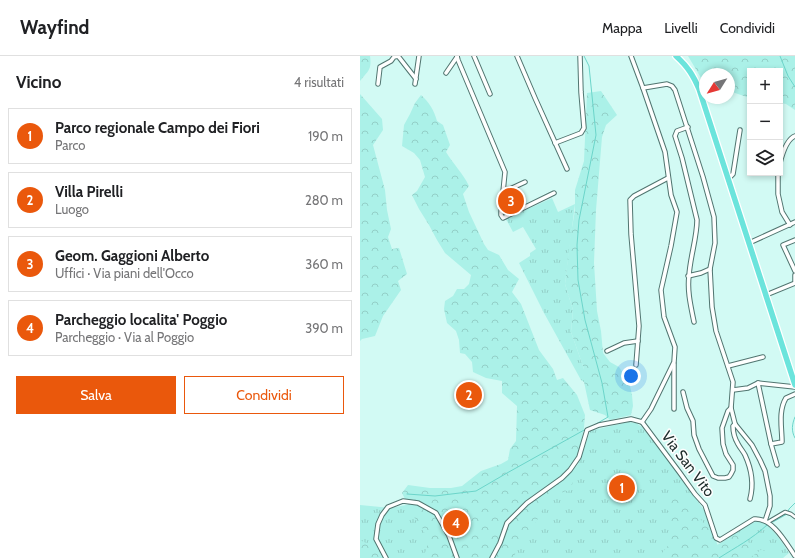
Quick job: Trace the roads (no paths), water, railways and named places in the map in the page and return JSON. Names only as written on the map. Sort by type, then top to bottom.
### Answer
[{"type":"main road","points":[[676,56],[684,63],[693,75],[699,89],[795,386]]},
{"type":"street","points":[[378,84],[380,68],[391,61],[394,57],[398,56],[415,82],[419,56]]},
{"type":"street","points":[[446,73],[457,56]]},
{"type":"street","points":[[457,56],[505,172],[501,212],[503,218],[554,193]]},
{"type":"street","points":[[474,56],[490,94]]},
{"type":"street","points":[[517,56],[566,169]]},
{"type":"street","points":[[555,143],[581,133],[584,128],[580,56]]},
{"type":"street","points":[[630,56],[643,88],[665,152],[670,195],[677,212],[661,290],[664,316],[675,347],[674,409]]},
{"type":"street","points":[[643,88],[667,84],[672,86],[675,90],[703,176],[714,217],[715,244],[710,269],[712,307],[716,331],[734,382],[731,408],[736,424],[752,445],[765,471],[770,496],[770,506],[766,522]]},
{"type":"street","points":[[688,127],[678,131],[675,136],[697,220],[688,276],[689,297],[694,322]]},
{"type":"street","points":[[728,179],[733,174],[740,130]]},
{"type":"street","points":[[783,153],[790,138],[795,136]]},
{"type":"street","points":[[778,176],[779,200],[782,212],[790,225]]},
{"type":"street","points":[[636,365],[639,326],[631,234],[630,200],[634,196],[668,178]]},
{"type":"street","points":[[504,190],[510,189],[525,182]]},
{"type":"street","points":[[749,243],[795,222]]},
{"type":"street","points":[[795,240],[783,245],[795,271]]},
{"type":"street","points":[[688,276],[710,269]]},
{"type":"street","points":[[766,295],[795,283],[795,275]]},
{"type":"street","points":[[607,351],[624,343],[638,341]]},
{"type":"street","points":[[728,366],[763,358]]},
{"type":"street","points":[[492,558],[500,543],[507,523],[528,503],[562,478],[570,470],[578,457],[587,430],[599,425],[631,419],[642,422],[651,409],[674,362]]},
{"type":"street","points":[[733,390],[748,388],[758,383],[795,386]]},
{"type":"street","points":[[758,383],[777,465]]},
{"type":"street","points":[[683,392],[699,449],[713,476],[718,478],[729,477],[733,470],[733,466],[726,454],[723,444],[722,428],[728,411],[731,408]]},
{"type":"street","points":[[771,444],[782,442],[782,404],[786,398],[795,394]]},
{"type":"street","name":"Via San Vito","points":[[642,422],[695,494],[706,505],[716,538],[720,540],[754,519],[759,519],[766,522]]},
{"type":"street","points":[[736,424],[733,426],[733,431],[737,444],[744,454],[751,471],[752,493],[750,499]]},
{"type":"street","points":[[386,558],[376,539],[378,524],[388,507],[403,501],[418,503],[436,513],[449,536],[457,558]]},
{"type":"street","points":[[766,522],[785,512],[795,517]]},
{"type":"street","points":[[766,522],[777,530],[795,556]]},
{"type":"waterway","points":[[584,56],[589,66],[596,135],[579,220],[577,245],[578,280],[585,320],[602,383],[608,417],[591,427]]},
{"type":"waterway","points":[[780,56],[788,76],[795,87]]},
{"type":"waterway","points":[[795,417],[792,428],[795,438]]},
{"type":"waterway","points":[[407,494],[435,496],[476,491],[586,429]]},
{"type":"waterway","points":[[773,522],[787,514],[789,509],[795,503]]},
{"type":"waterway","points":[[719,558],[750,539],[767,525]]},
{"type":"place","name":"Geom. Gaggioni Alberto","points":[[511,201]]},
{"type":"place","name":"Villa Pirelli","points":[[469,395]]},
{"type":"place","name":"Parco regionale Campo dei Fiori","points":[[622,488]]},
{"type":"place","name":"Parcheggio localita' Poggio","points":[[456,523]]}]
